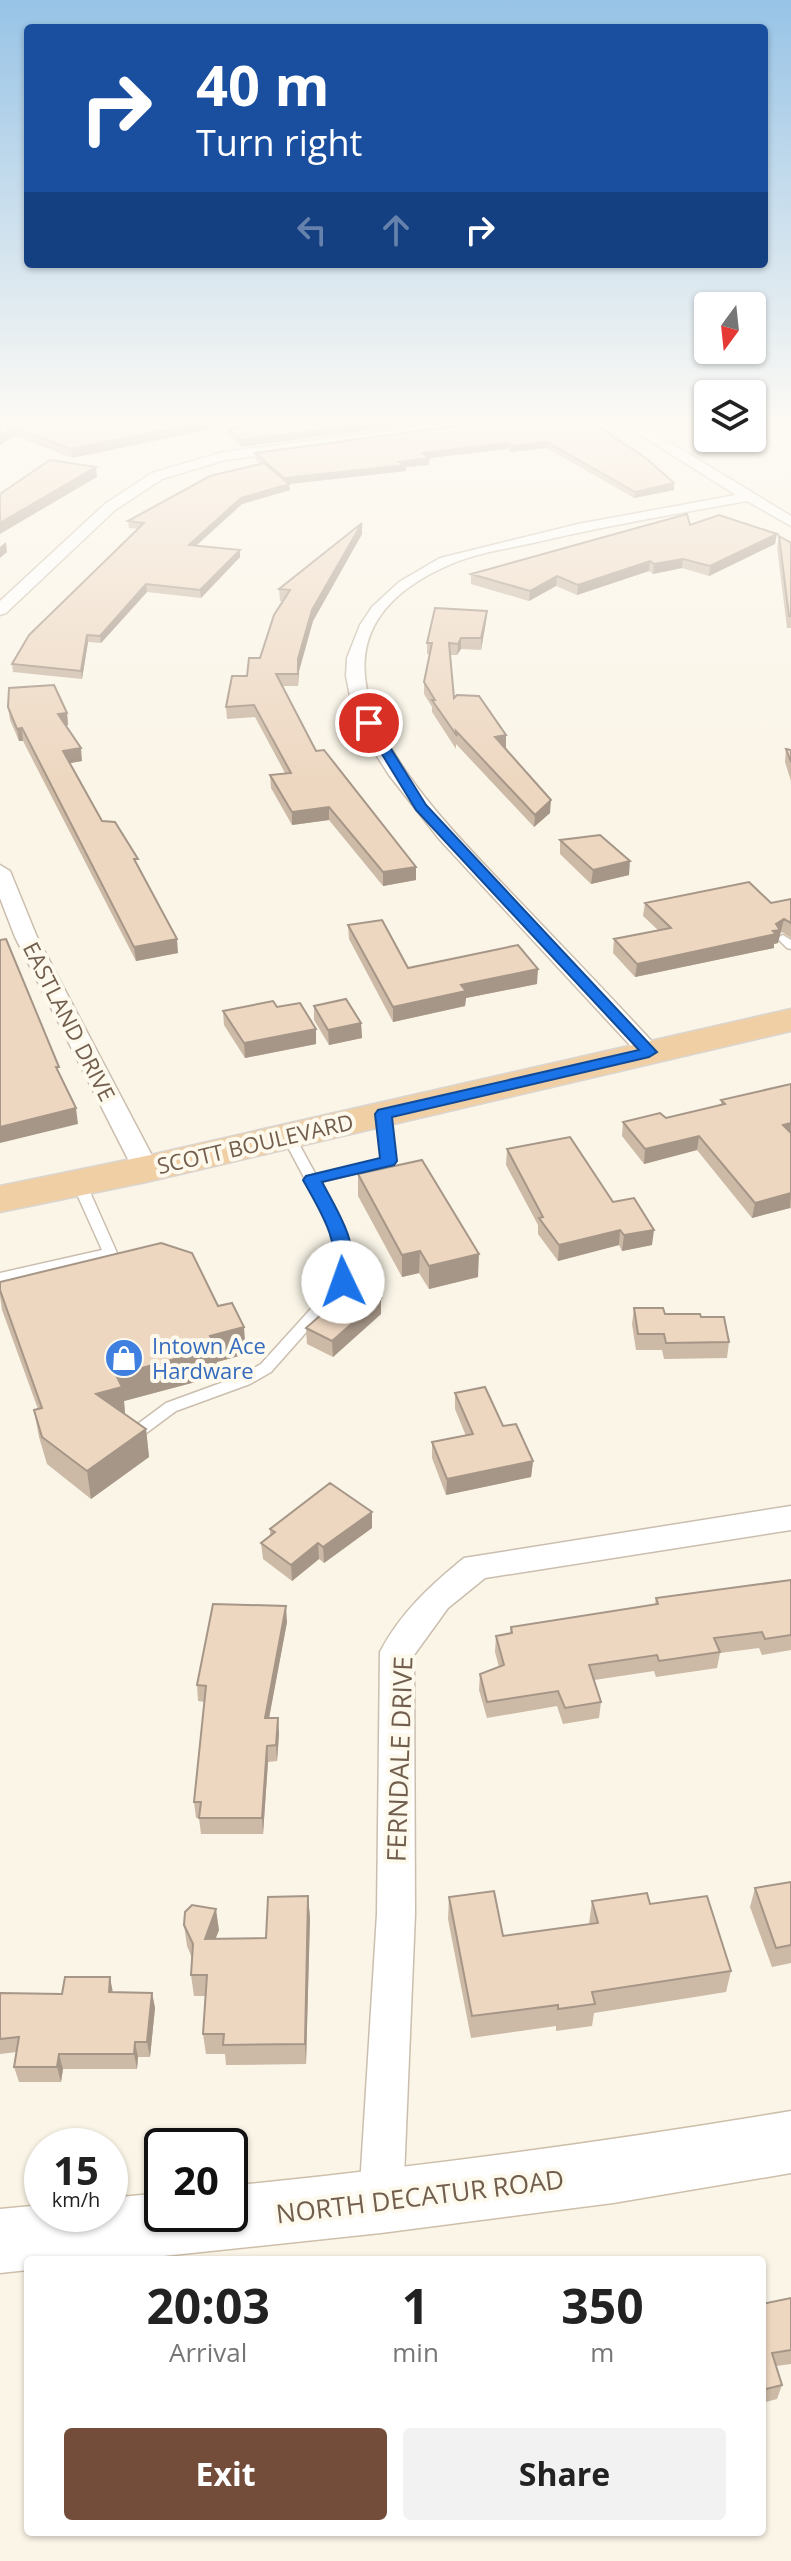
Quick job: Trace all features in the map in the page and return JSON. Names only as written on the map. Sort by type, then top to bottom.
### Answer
[{"type":"highway","name":"SCOTT BOULEVARD","points":[[0,1199],[146,1169],[791,1020]]},
{"type":"main road","name":"NORTH DECATUR ROAD","points":[[0,2241],[381,2202],[613,2172],[791,2142]]},
{"type":"street","points":[[0,610],[75,540]]},
{"type":"street","points":[[534,540],[436,565],[406,584],[377,610],[359,640],[355,675],[359,704],[378,742],[420,807],[649,1052]]},
{"type":"street","name":"EASTLAND DRIVE","points":[[0,871],[26,937],[146,1169]]},
{"type":"street","points":[[0,941],[26,937]]},
{"type":"street","name":"FERNDALE DRIVE","points":[[381,2202],[396,1914],[397,1652],[436,1599],[476,1567],[791,1518]]},
{"type":"lane","points":[[312,1180],[388,1161],[384,1114]]},
{"type":"lane","points":[[140,1430],[171,1407],[245,1380],[266,1368],[343,1282],[346,1257],[337,1226],[288,1136]]},
{"type":"lane","points":[[0,1278],[110,1253],[79,1183]]},
{"type":"building","points":[[127,540],[195,540],[189,545],[240,550],[200,590],[146,584],[100,636],[87,635],[81,671],[12,664],[29,635]]},
{"type":"building","points":[[341,540],[353,540],[312,610],[298,659],[298,674],[276,674],[316,751],[324,750],[416,867],[383,872],[329,807],[292,812],[270,775],[291,773],[254,705],[226,707],[232,676],[247,676],[249,658],[260,658],[274,615],[290,590],[279,589]]},
{"type":"building","points":[[595,540],[765,540],[710,566],[683,559],[654,564],[650,561],[578,585],[557,576],[530,591],[471,574]]},
{"type":"building","points":[[779,540],[791,543],[789,616]]},
{"type":"building","points":[[435,608],[487,611],[481,638],[461,638],[458,644],[449,643],[454,698],[457,695],[479,696],[506,735],[495,737],[551,800],[535,815],[456,731],[457,736],[432,700],[435,700],[424,682],[432,643],[427,643]]},
{"type":"building","points":[[54,685],[67,713],[58,714],[81,748],[63,751],[102,821],[115,822],[138,859],[134,859],[177,939],[134,947],[22,728],[17,729],[8,707],[9,688]]},
{"type":"building","points":[[600,835],[630,861],[593,870],[560,840]]},
{"type":"building","points":[[749,882],[771,903],[791,899],[791,923],[784,919],[776,924],[780,930],[773,931],[776,934],[637,964],[614,939],[671,928],[645,903]]},
{"type":"building","points":[[382,920],[408,968],[518,945],[538,969],[461,985],[466,991],[393,1007],[348,925]]},
{"type":"building","points":[[6,939],[59,1067],[56,1067],[76,1108],[0,1127],[0,940]]},
{"type":"building","points":[[346,999],[361,1023],[328,1030],[314,1006]]},
{"type":"building","points":[[273,1001],[277,1007],[300,1003],[316,1029],[244,1043],[223,1011]]},
{"type":"building","points":[[791,1084],[791,1123],[783,1125],[791,1133],[791,1193],[755,1203],[699,1136],[645,1149],[623,1122],[660,1113],[666,1118],[725,1104],[721,1100]]},
{"type":"building","points":[[570,1137],[613,1202],[634,1198],[654,1230],[624,1235],[620,1230],[559,1245],[539,1218],[543,1217],[507,1149]]},
{"type":"building","points":[[422,1160],[479,1254],[429,1266],[420,1251],[402,1255],[358,1174]]},
{"type":"building","name":"Intown Ace Hardware","points":[[161,1243],[192,1253],[218,1306],[232,1303],[244,1327],[210,1336],[216,1348],[116,1375],[122,1387],[96,1394],[146,1429],[87,1471],[42,1437],[34,1410],[42,1408],[0,1290],[0,1282]]},
{"type":"building","points":[[355,1285],[381,1298],[332,1341],[306,1328]]},
{"type":"building","points":[[634,1308],[663,1308],[665,1314],[724,1317],[729,1342],[666,1343],[664,1334],[638,1334]]},
{"type":"building","points":[[485,1387],[503,1426],[516,1424],[533,1461],[447,1479],[432,1442],[473,1434],[455,1393]]},
{"type":"building","points":[[330,1483],[372,1512],[323,1547],[318,1543],[291,1565],[261,1543],[275,1532],[270,1529]]},
{"type":"building","points":[[791,1580],[791,1635],[765,1639],[762,1632],[714,1638],[720,1652],[659,1661],[657,1655],[589,1665],[601,1702],[565,1708],[558,1691],[487,1702],[480,1674],[504,1665],[496,1636],[512,1633],[511,1627],[658,1604],[656,1598]]},
{"type":"building","points":[[213,1604],[286,1606],[265,1718],[278,1718],[276,1745],[267,1746],[262,1818],[199,1818],[201,1802],[194,1802],[206,1686],[197,1685]]},
{"type":"building","points":[[791,1882],[791,1945],[776,1948],[755,1888]]},
{"type":"building","points":[[494,1891],[503,1936],[598,1923],[592,1901],[647,1893],[650,1904],[707,1896],[731,1971],[592,1992],[595,2004],[558,2009],[558,2005],[472,2016],[449,1897]]},
{"type":"building","points":[[308,1896],[305,2044],[223,2045],[224,2034],[203,2034],[207,1975],[191,1975],[193,1944],[184,1925],[185,1912],[192,1905],[216,1909],[205,1939],[266,1938],[268,1897]]},
{"type":"building","points":[[65,1977],[110,1977],[109,1992],[152,1993],[147,2042],[135,2042],[134,2054],[59,2054],[57,2067],[14,2067],[19,2037],[0,2039],[0,1993],[62,1994]]},
{"type":"building","points":[[791,2298],[791,2350],[772,2353],[782,2385],[766,2389],[766,2303]]},
{"type":"place","name":"Intown Ace Hardware","points":[[124,1358]]},
{"type":"route","points":[[343,1282],[346,1257],[337,1226],[312,1180],[388,1161],[384,1114],[649,1052],[420,807],[369,723]]}]
